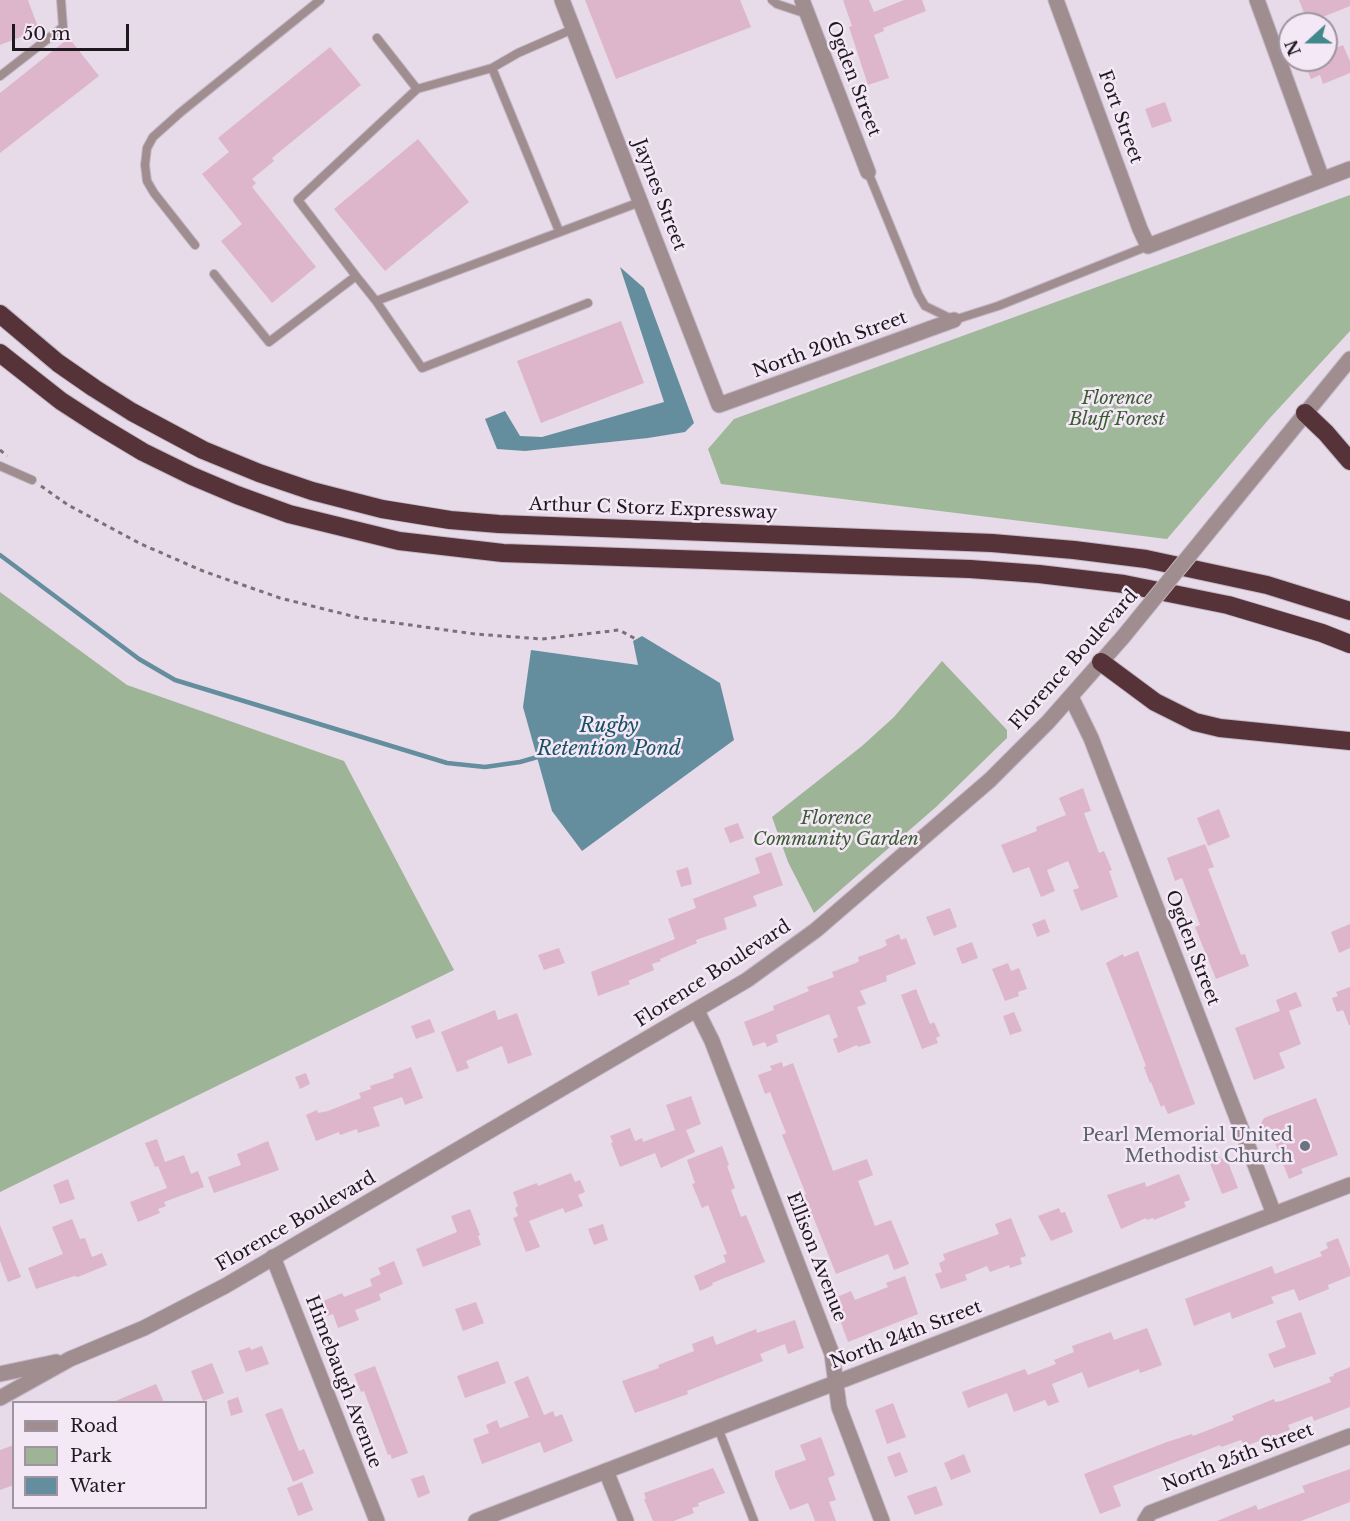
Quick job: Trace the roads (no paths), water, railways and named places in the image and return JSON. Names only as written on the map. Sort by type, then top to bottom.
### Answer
[{"type":"highway","name":"Arthur C Storz Expressway","points":[[0,314],[58,363],[94,388],[132,412],[203,450],[259,473],[312,491],[382,509],[450,520],[499,524],[992,543],[1074,550],[1146,559],[1267,585],[1350,611]]},
{"type":"highway","points":[[0,353],[62,401],[98,425],[143,452],[192,476],[288,513],[399,541],[503,553],[970,569],[1039,574],[1124,584],[1228,605],[1322,633],[1350,644]]},
{"type":"highway","points":[[1305,413],[1350,461]]},
{"type":"highway","points":[[1101,662],[1155,702],[1195,722],[1220,728],[1350,741]]},
{"type":"street","name":"Jaynes Street","points":[[562,0],[719,405]]},
{"type":"street","name":"Fort Street","points":[[1056,0],[1148,246]]},
{"type":"street","points":[[1257,0],[1322,179]]},
{"type":"street","name":"Ogden Street","points":[[805,7],[868,172]]},
{"type":"street","points":[[1148,246],[1350,168]]},
{"type":"street","name":"North 20th Street","points":[[719,405],[954,320]]},
{"type":"street","name":"Florence Boulevard","points":[[0,1398],[70,1359],[144,1328],[273,1257],[697,1011],[747,980],[816,930],[990,780],[1071,697],[1350,359]]},
{"type":"street","name":"Ogden Street","points":[[1071,697],[1091,738],[1274,1214]]},
{"type":"street","name":"Ellison Avenue","points":[[697,1011],[712,1041],[832,1354],[839,1407],[882,1521]]},
{"type":"street","name":"North 24th Street","points":[[476,1521],[1350,1185]]},
{"type":"street","name":"Himebaugh Avenue","points":[[273,1257],[376,1521]]},
{"type":"street","name":"Florence Boulevard","points":[[0,1374],[70,1359]]},
{"type":"street","name":"North 25th Street","points":[[1145,1521],[1150,1513],[1350,1436]]},
{"type":"street","points":[[606,1471],[626,1521]]},
{"type":"lane","points":[[0,76],[63,27],[61,0]]},
{"type":"lane","points":[[195,245],[147,181],[145,165],[147,148],[153,137],[181,112],[320,0]]},
{"type":"lane","points":[[772,0],[777,4],[805,7]]},
{"type":"lane","points":[[573,29],[518,53],[492,68],[417,89],[297,200],[376,301],[422,368],[588,303]]},
{"type":"lane","points":[[376,38],[417,89]]},
{"type":"lane","points":[[492,68],[559,231]]},
{"type":"lane","points":[[868,172],[918,294],[925,306],[954,320],[998,306],[1148,246]]},
{"type":"lane","points":[[376,301],[640,202]]},
{"type":"lane","points":[[214,274],[268,342],[356,276]]},
{"type":"lane","points":[[0,466],[32,480]]},
{"type":"lane","points":[[718,1428],[754,1521]]},
{"type":"water","points":[[620,267],[644,288],[694,423],[685,432],[648,438],[525,451],[497,449],[485,419],[505,411],[520,436],[542,437],[664,402]]},
{"type":"water","name":"Rugby Retention Pond","points":[[642,636],[720,683],[734,740],[582,851],[552,811],[523,707],[531,650],[638,665],[633,641]]},
{"type":"waterway","points":[[0,555],[139,659],[175,680],[447,763],[485,767],[520,762],[541,756]]},
{"type":"place","name":"Pearl Memorial United Methodist Church","points":[[1305,1146]]},
{"type":"park label","name":"Florence Bluff Forest","points":[[1117,409]]},
{"type":"park label","name":"Florence Community Garden","points":[[836,829]]}]
